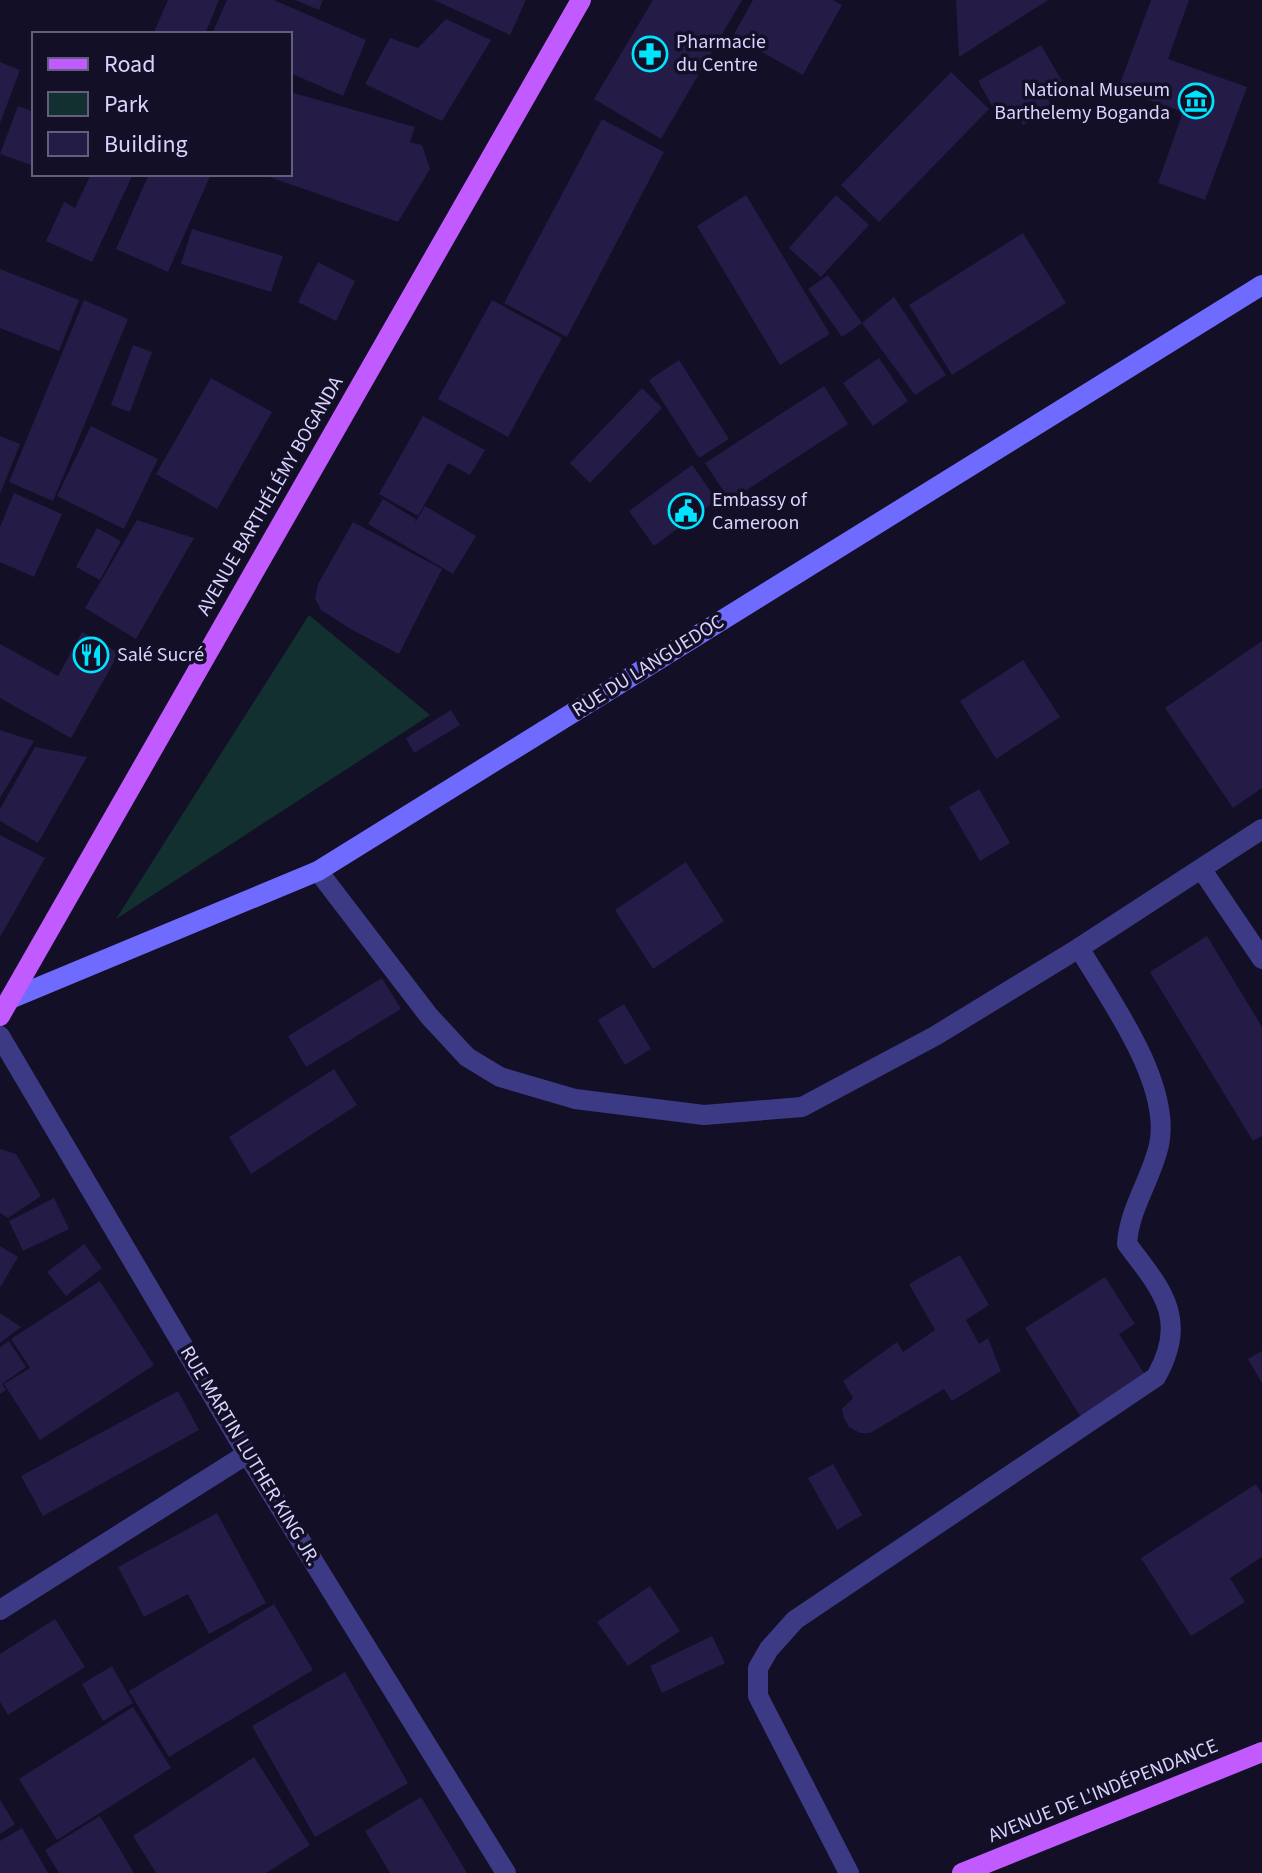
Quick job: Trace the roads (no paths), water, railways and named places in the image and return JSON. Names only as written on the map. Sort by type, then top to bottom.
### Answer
[{"type":"main road","name":"AVENUE BARTHÉLÉMY BOGANDA","points":[[5,1008],[581,0]]},
{"type":"main road","name":"AVENUE DE L'INDÉPENDANCE","points":[[962,1873],[1262,1752]]},
{"type":"street","name":"RUE DU LANGUEDOC","points":[[5,1008],[318,871],[1262,285]]},
{"type":"street","points":[[318,871],[429,1016],[467,1057],[500,1077],[575,1099],[704,1115],[802,1107],[935,1036],[1079,948],[1262,829]]},
{"type":"street","points":[[1202,870],[1262,959]]},
{"type":"street","points":[[849,1873],[758,1696],[758,1668],[769,1649],[795,1620],[1156,1377],[1167,1358],[1171,1328],[1163,1292],[1127,1244],[1128,1223],[1159,1144],[1162,1115],[1140,1049],[1079,948]]},
{"type":"street","name":"RUE MARTIN LUTHER KING JR.","points":[[0,1036],[247,1454],[506,1873]]},
{"type":"street","points":[[0,1610],[247,1454]]},
{"type":"place","name":"Pharmacie du Centre","points":[[650,54]]},
{"type":"place","name":"National Museum Barthelemy Boganda","points":[[1196,101]]},
{"type":"place","name":"Embassy of Cameroon","points":[[686,511]]},
{"type":"place","name":"Salé Sucré","points":[[91,655]]}]
